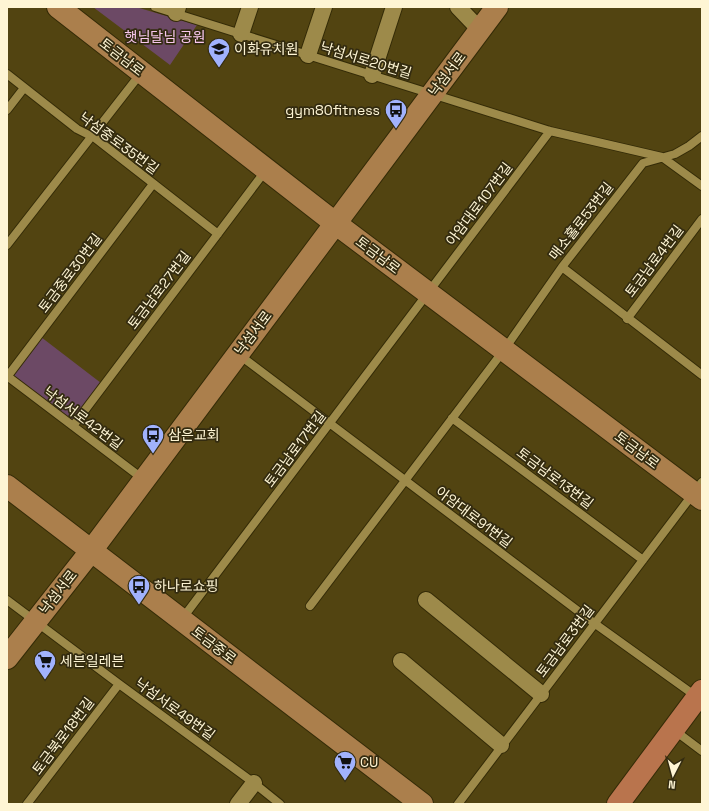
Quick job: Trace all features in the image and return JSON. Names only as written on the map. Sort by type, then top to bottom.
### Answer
[{"type":"main road","points":[[618,804],[700,694]]},
{"type":"street","name":"토금남로","points":[[58,7],[335,223],[504,350],[699,491]]},
{"type":"street","points":[[242,34],[250,7]]},
{"type":"street","points":[[308,55],[324,7]]},
{"type":"street","points":[[372,75],[394,7]]},
{"type":"street","points":[[458,7],[480,30]]},
{"type":"street","name":"낙섬서로","points":[[7,658],[144,480],[497,7]]},
{"type":"street","name":"토금중로","points":[[7,486],[422,804]]},
{"type":"street","points":[[426,600],[541,694]]},
{"type":"street","points":[[401,661],[501,745]]},
{"type":"street","points":[[238,804],[254,783]]},
{"type":"lane","name":"낙섬서로20번길","points":[[155,7],[177,10],[242,34],[432,94]]},
{"type":"lane","points":[[7,245],[141,72]]},
{"type":"lane","name":"낙섬중로35번길","points":[[7,74],[77,129],[95,138],[218,234]]},
{"type":"lane","points":[[7,110],[24,88]]},
{"type":"lane","points":[[432,94],[550,131],[662,157],[702,186]]},
{"type":"lane","name":"아암대로107번길","points":[[428,293],[550,131]]},
{"type":"lane","name":"매소홀로53번길","points":[[504,350],[562,267],[643,163],[675,154],[702,136]]},
{"type":"lane","name":"토금남로27번길","points":[[73,426],[266,170]]},
{"type":"lane","name":"토금중로30번길","points":[[7,377],[154,184]]},
{"type":"lane","name":"토금남로4번길","points":[[627,319],[702,219]]},
{"type":"lane","name":"토금남로4번길","points":[[562,267],[627,319],[702,375]]},
{"type":"lane","name":"토금남로17번길","points":[[182,620],[428,293]]},
{"type":"lane","points":[[310,606],[504,350]]},
{"type":"lane","name":"아암대로91번길","points":[[238,354],[594,624],[700,694]]},
{"type":"lane","name":"낙섬서로42번길","points":[[7,377],[144,480]]},
{"type":"lane","name":"토금남로13번길","points":[[452,418],[643,560]]},
{"type":"lane","name":"토금남로3번길","points":[[458,804],[501,745],[643,560],[699,491]]},
{"type":"lane","name":"낙섬서로49번길","points":[[7,600],[118,684],[254,783],[280,804]]},
{"type":"lane","name":"토금북로18번길","points":[[27,804],[118,684]]},
{"type":"lane","points":[[674,730],[702,751]]},
{"type":"green space","name":"햇님달님 공원","points":[[93,7],[136,7],[197,25],[170,65]]},
{"type":"green space","points":[[41,337],[101,383],[73,422],[11,376]]},
{"type":"place","name":"이화유치원","points":[[219,68]]},
{"type":"place","name":"gym80fitness","points":[[396,130]]},
{"type":"place","name":"삼은교회","points":[[153,454]]},
{"type":"place","name":"하나로쇼핑","points":[[139,606]]},
{"type":"place","name":"세븐일레븐","points":[[45,680]]},
{"type":"place","name":"CU","points":[[345,782]]}]
